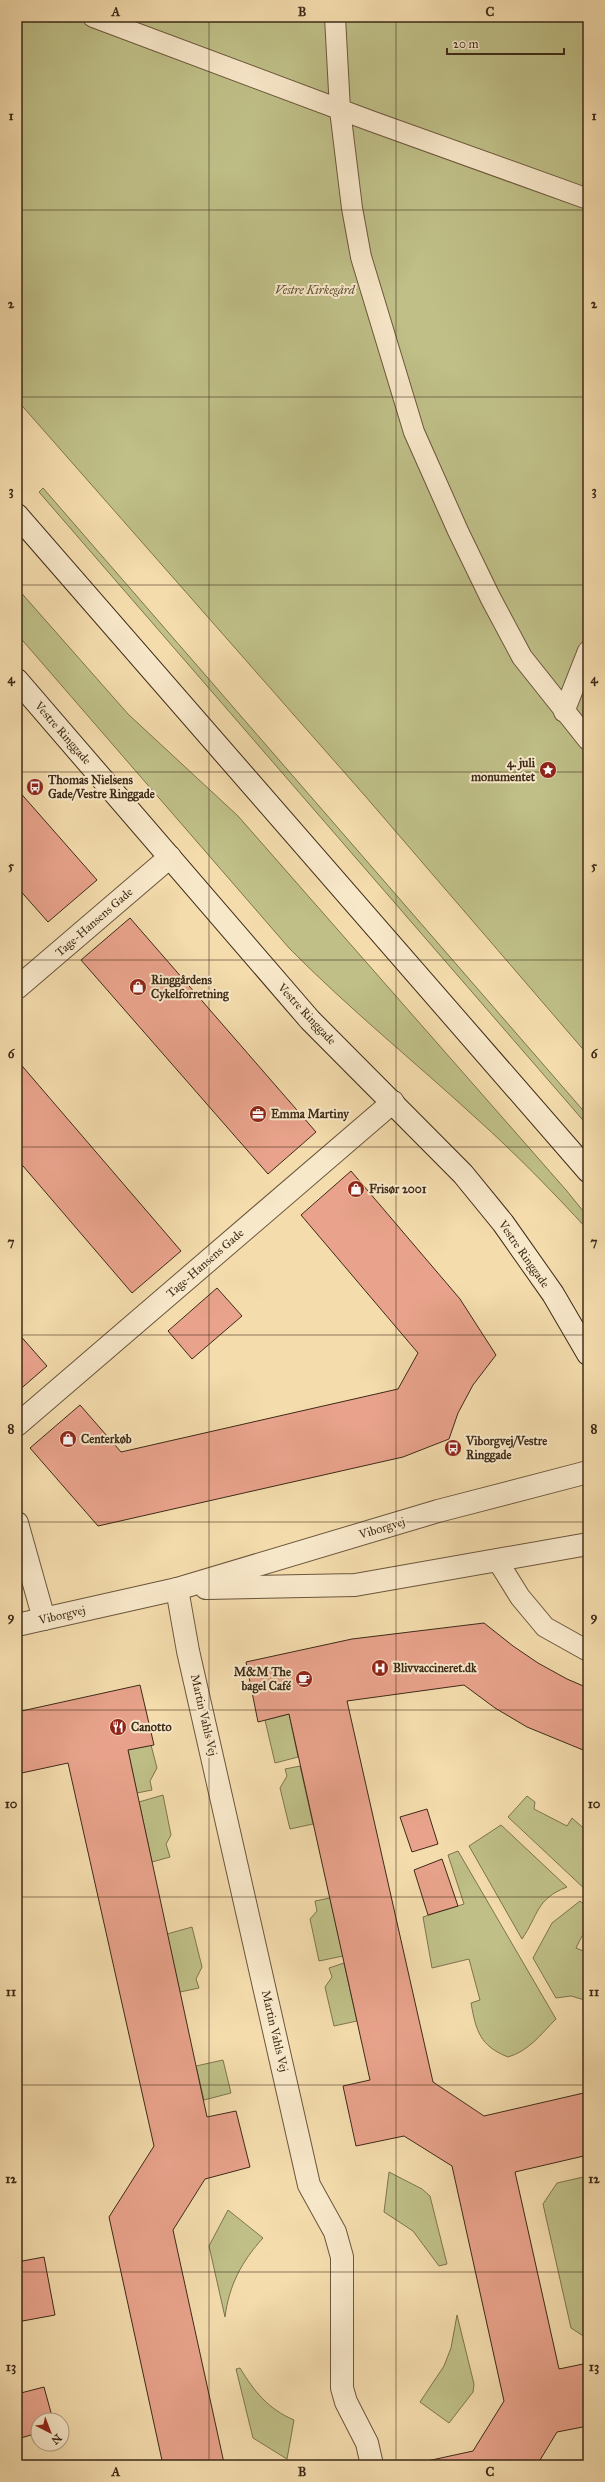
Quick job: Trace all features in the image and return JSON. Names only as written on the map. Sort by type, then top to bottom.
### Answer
[{"type":"street","points":[[17,515],[588,1171]]},
{"type":"street","name":"Vestre Ringgade","points":[[17,680],[310,1020],[463,1174],[503,1222],[553,1294],[588,1354]]},
{"type":"street","name":"Tage-Hansens Gade","points":[[17,988],[170,857]]},
{"type":"street","name":"Tage-Hansens Gade","points":[[17,1425],[393,1102]]},
{"type":"street","name":"Viborgvej","points":[[17,1625],[177,1589],[438,1511],[588,1472]]},
{"type":"street","points":[[17,1522],[44,1619]]},
{"type":"street","name":"Viborgvej","points":[[177,1589],[355,1585],[588,1544]]},
{"type":"street","name":"Martin Vahls Vej","points":[[177,1589],[188,1651],[309,2185],[335,2232],[342,2257],[342,2388],[346,2402],[367,2443],[372,2465]]},
{"type":"lane","points":[[93,17],[340,110],[588,199]]},
{"type":"lane","points":[[335,17],[340,110],[352,208],[361,257],[414,432],[494,604],[522,657],[564,712],[588,740]]},
{"type":"lane","points":[[564,712],[588,651]]},
{"type":"lane","points":[[497,1560],[520,1597],[545,1627],[588,1651]]},
{"type":"green space","name":"Vestre Kirkegård","points":[[17,17],[588,17],[588,1055],[366,797],[17,400]]},
{"type":"green space","points":[[43,488],[588,1116],[588,1126],[39,492]]},
{"type":"green space","points":[[17,588],[128,714],[238,816],[566,1190],[588,1217],[588,1230],[506,1146],[382,1035],[289,948],[17,634]]},
{"type":"green space","points":[[289,1714],[298,1757],[275,1763],[265,1720]]},
{"type":"green space","points":[[151,1745],[157,1768],[150,1781],[152,1790],[137,1793],[128,1750]]},
{"type":"green space","points":[[300,1766],[313,1824],[290,1829],[280,1788],[287,1776],[285,1769]]},
{"type":"green space","points":[[163,1795],[171,1835],[166,1844],[170,1857],[152,1862],[139,1802]]},
{"type":"green space","points":[[527,1796],[535,1802],[534,1809],[567,1826],[572,1818],[588,1832],[588,1892],[508,1817]]},
{"type":"green space","points":[[501,1825],[567,1887],[549,1897],[544,1902],[539,1908],[522,1939],[469,1846]]},
{"type":"green space","points":[[458,1851],[556,2019],[540,2036],[522,2051],[508,2057],[491,2048],[485,2042],[475,2022],[471,2003],[480,2000],[469,1959],[432,1968],[423,1917],[464,1904],[448,1855]]},
{"type":"green space","points":[[330,1898],[343,1956],[319,1961],[310,1919],[317,1911],[315,1901]]},
{"type":"green space","points":[[580,1901],[588,1908],[588,1932],[582,1936],[576,1948],[588,1953],[588,2001],[571,1996],[556,1998],[533,1958],[552,1923]]},
{"type":"green space","points":[[192,1927],[202,1967],[196,1979],[199,1988],[180,1992],[167,1934]]},
{"type":"green space","points":[[344,1963],[357,2021],[334,2026],[325,1987],[332,1977],[329,1968]]},
{"type":"green space","points":[[223,2060],[231,2093],[204,2100],[196,2066]]},
{"type":"green space","points":[[389,2172],[422,2189],[430,2196],[447,2264],[439,2266],[413,2231],[384,2212]]},
{"type":"green space","points":[[588,2176],[588,2339],[571,2328],[543,2204],[557,2183]]},
{"type":"green space","points":[[228,2210],[263,2238],[243,2265],[233,2284],[225,2317],[209,2246]]},
{"type":"green space","points":[[457,2315],[474,2384],[473,2392],[449,2423],[420,2402],[444,2366],[451,2348]]},
{"type":"green space","points":[[240,2368],[256,2392],[269,2405],[285,2416],[294,2420],[287,2459],[253,2438],[236,2369]]},
{"type":"building","points":[[17,789],[97,880],[48,922],[17,887]]},
{"type":"building","points":[[130,918],[316,1132],[268,1174],[81,960]]},
{"type":"building","points":[[17,1060],[181,1251],[132,1293],[17,1159]]},
{"type":"building","points":[[351,1171],[460,1299],[496,1355],[473,1385],[458,1413],[449,1439],[403,1457],[98,1526],[30,1448],[80,1405],[121,1452],[398,1389],[418,1353],[301,1215]]},
{"type":"building","points":[[217,1288],[242,1316],[192,1359],[168,1331]]},
{"type":"building","points":[[17,1332],[47,1366],[17,1392]]},
{"type":"building","points":[[484,1623],[513,1646],[538,1663],[567,1679],[588,1688],[588,1752],[527,1727],[495,1708],[464,1685],[347,1701],[433,2082],[484,2116],[588,2092],[588,2155],[515,2172],[559,2369],[588,2363],[588,2426],[557,2432],[537,2465],[428,2465],[427,2461],[473,2451],[504,2401],[452,2166],[404,2136],[356,2146],[343,2086],[370,2080],[289,1714],[258,1722],[246,1662],[352,1639]]},
{"type":"building","points":[[140,1685],[154,1745],[128,1750],[207,2117],[236,2111],[250,2167],[205,2179],[173,2230],[224,2463],[228,2465],[163,2465],[109,2217],[154,2146],[68,1763],[17,1774],[17,1712]]},
{"type":"building","points":[[427,1809],[438,1844],[412,1852],[400,1817]]},
{"type":"building","points":[[442,1859],[458,1906],[428,1915],[414,1870]]},
{"type":"building","points":[[44,2257],[55,2315],[17,2322],[17,2262]]},
{"type":"building","points":[[44,2387],[51,2412],[30,2412],[30,2435],[17,2439],[17,2394]]},
{"type":"place","name":"4. juli monumentet","points":[[548,770]]},
{"type":"place","name":"Thomas Nielsens Gade/Vestre Ringgade","points":[[35,787]]},
{"type":"place","name":"Ringgårdens Cykelforretning","points":[[138,987]]},
{"type":"place","name":"Emma Martiny","points":[[258,1114]]},
{"type":"place","name":"Frisør 2001","points":[[356,1189]]},
{"type":"place","name":"Centerkøb","points":[[68,1439]]},
{"type":"place","name":"Viborgvej/Vestre Ringgade","points":[[453,1448]]},
{"type":"place","name":"Blivvaccineret.dk","points":[[380,1668]]},
{"type":"place","name":"M&M The bagel Café","points":[[304,1679]]},
{"type":"place","name":"Canotto","points":[[118,1727]]}]
